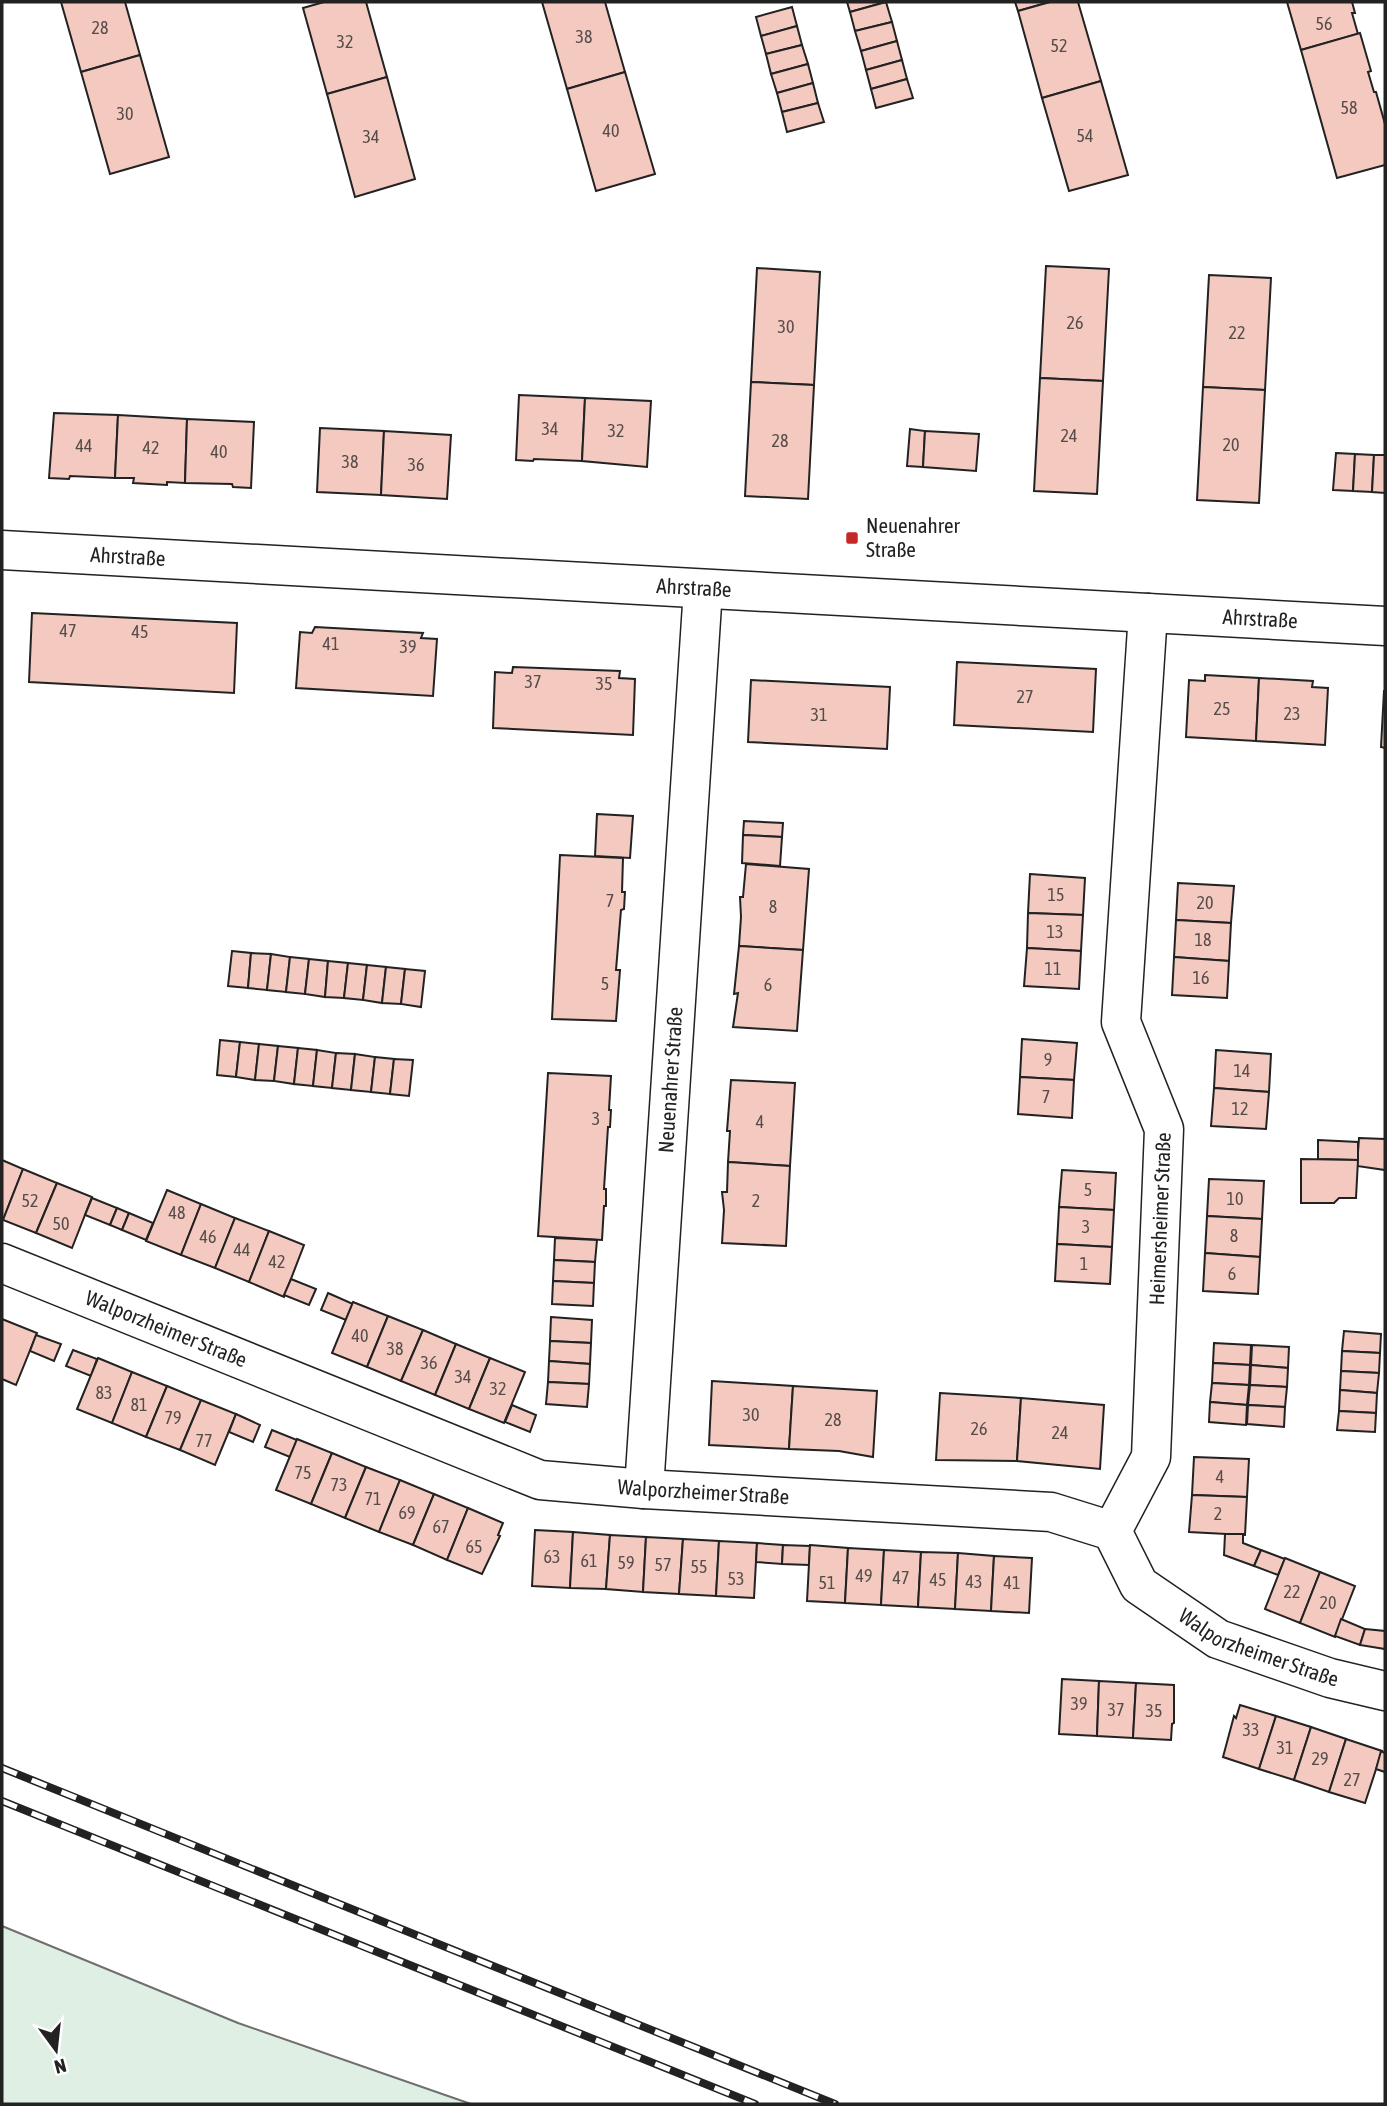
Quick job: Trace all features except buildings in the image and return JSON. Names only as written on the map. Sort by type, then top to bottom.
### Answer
[{"type":"street","name":"Ahrstraße","points":[[2,550],[1385,626]]},
{"type":"street","name":"Neuenahrer Straße","points":[[644,1489],[703,589]]},
{"type":"street","name":"Heimersheimer Straße","points":[[1112,1531],[1150,1457],[1163,1156],[1164,1129],[1121,1022],[1148,613]]},
{"type":"street","name":"Walporzheimer Straße","points":[[2,1263],[540,1480],[644,1489],[1051,1512],[1112,1531],[1139,1585],[1219,1639],[1330,1678],[1385,1691]]},
{"type":"green space","points":[[2,1926],[238,2023],[471,2104],[2,2104]]},
{"type":"railway","points":[[2,1768],[835,2104]]},
{"type":"railway","points":[[2,1801],[755,2104]]},
{"type":"place","name":"Neuenahrer Straße","points":[[852,538]]}]
